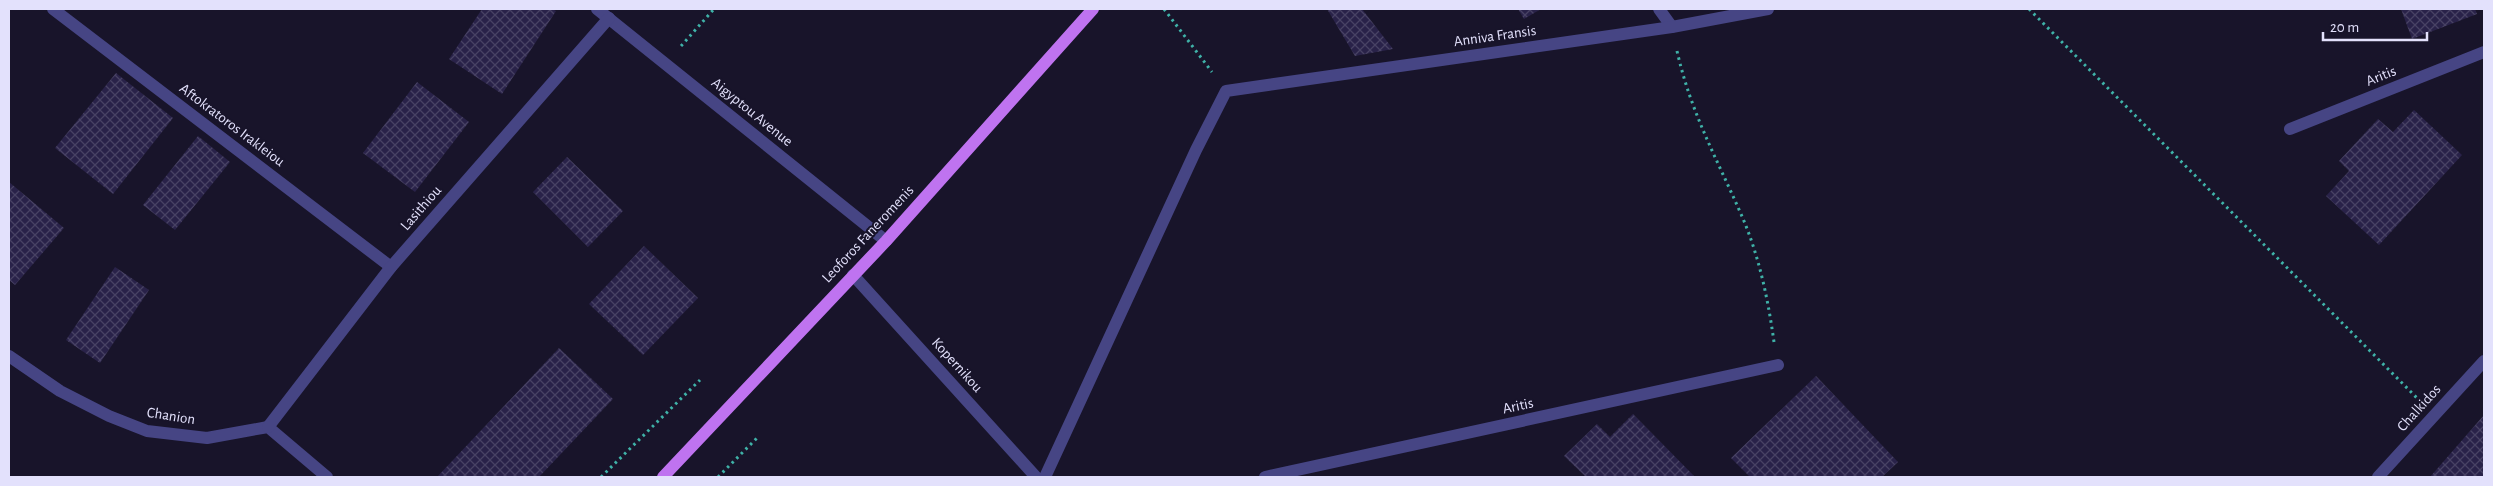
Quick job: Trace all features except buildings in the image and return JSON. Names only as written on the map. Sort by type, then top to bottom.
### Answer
[{"type":"main road","name":"Leoforos Faneromenis","points":[[663,477],[886,241],[1093,9]]},
{"type":"street","name":"Aftokratoros Irakleiou","points":[[53,9],[391,267]]},
{"type":"street","name":"Aigyptou Avenue","points":[[597,9],[886,241]]},
{"type":"street","points":[[1659,9],[1672,27]]},
{"type":"street","name":"Anniva Fransis","points":[[1226,91],[1672,27],[1768,9]]},
{"type":"street","name":"Lasithiou","points":[[268,428],[391,267],[609,18]]},
{"type":"street","name":"Aritis","points":[[2290,129],[2484,52]]},
{"type":"street","points":[[1045,477],[1196,150],[1226,91]]},
{"type":"street","name":"Kopernikou","points":[[853,275],[1036,477]]},
{"type":"street","name":"Chanion","points":[[9,356],[60,391],[109,416],[147,430],[207,438],[268,428]]},
{"type":"street","name":"Chalkidos","points":[[2378,477],[2484,361]]},
{"type":"street","name":"Aritis","points":[[1265,477],[1308,473],[1778,365]]},
{"type":"street","points":[[268,428],[327,477]]},
{"type":"path","points":[[665,63],[714,9]]},
{"type":"path","points":[[1164,9],[1226,91]]},
{"type":"path","points":[[2028,9],[2434,416]]},
{"type":"path","points":[[1672,27],[1682,74],[1694,114],[1741,215],[1756,257],[1767,293],[1778,365]]},
{"type":"path","points":[[600,477],[700,380]]},
{"type":"path","points":[[718,477],[759,436]]}]
